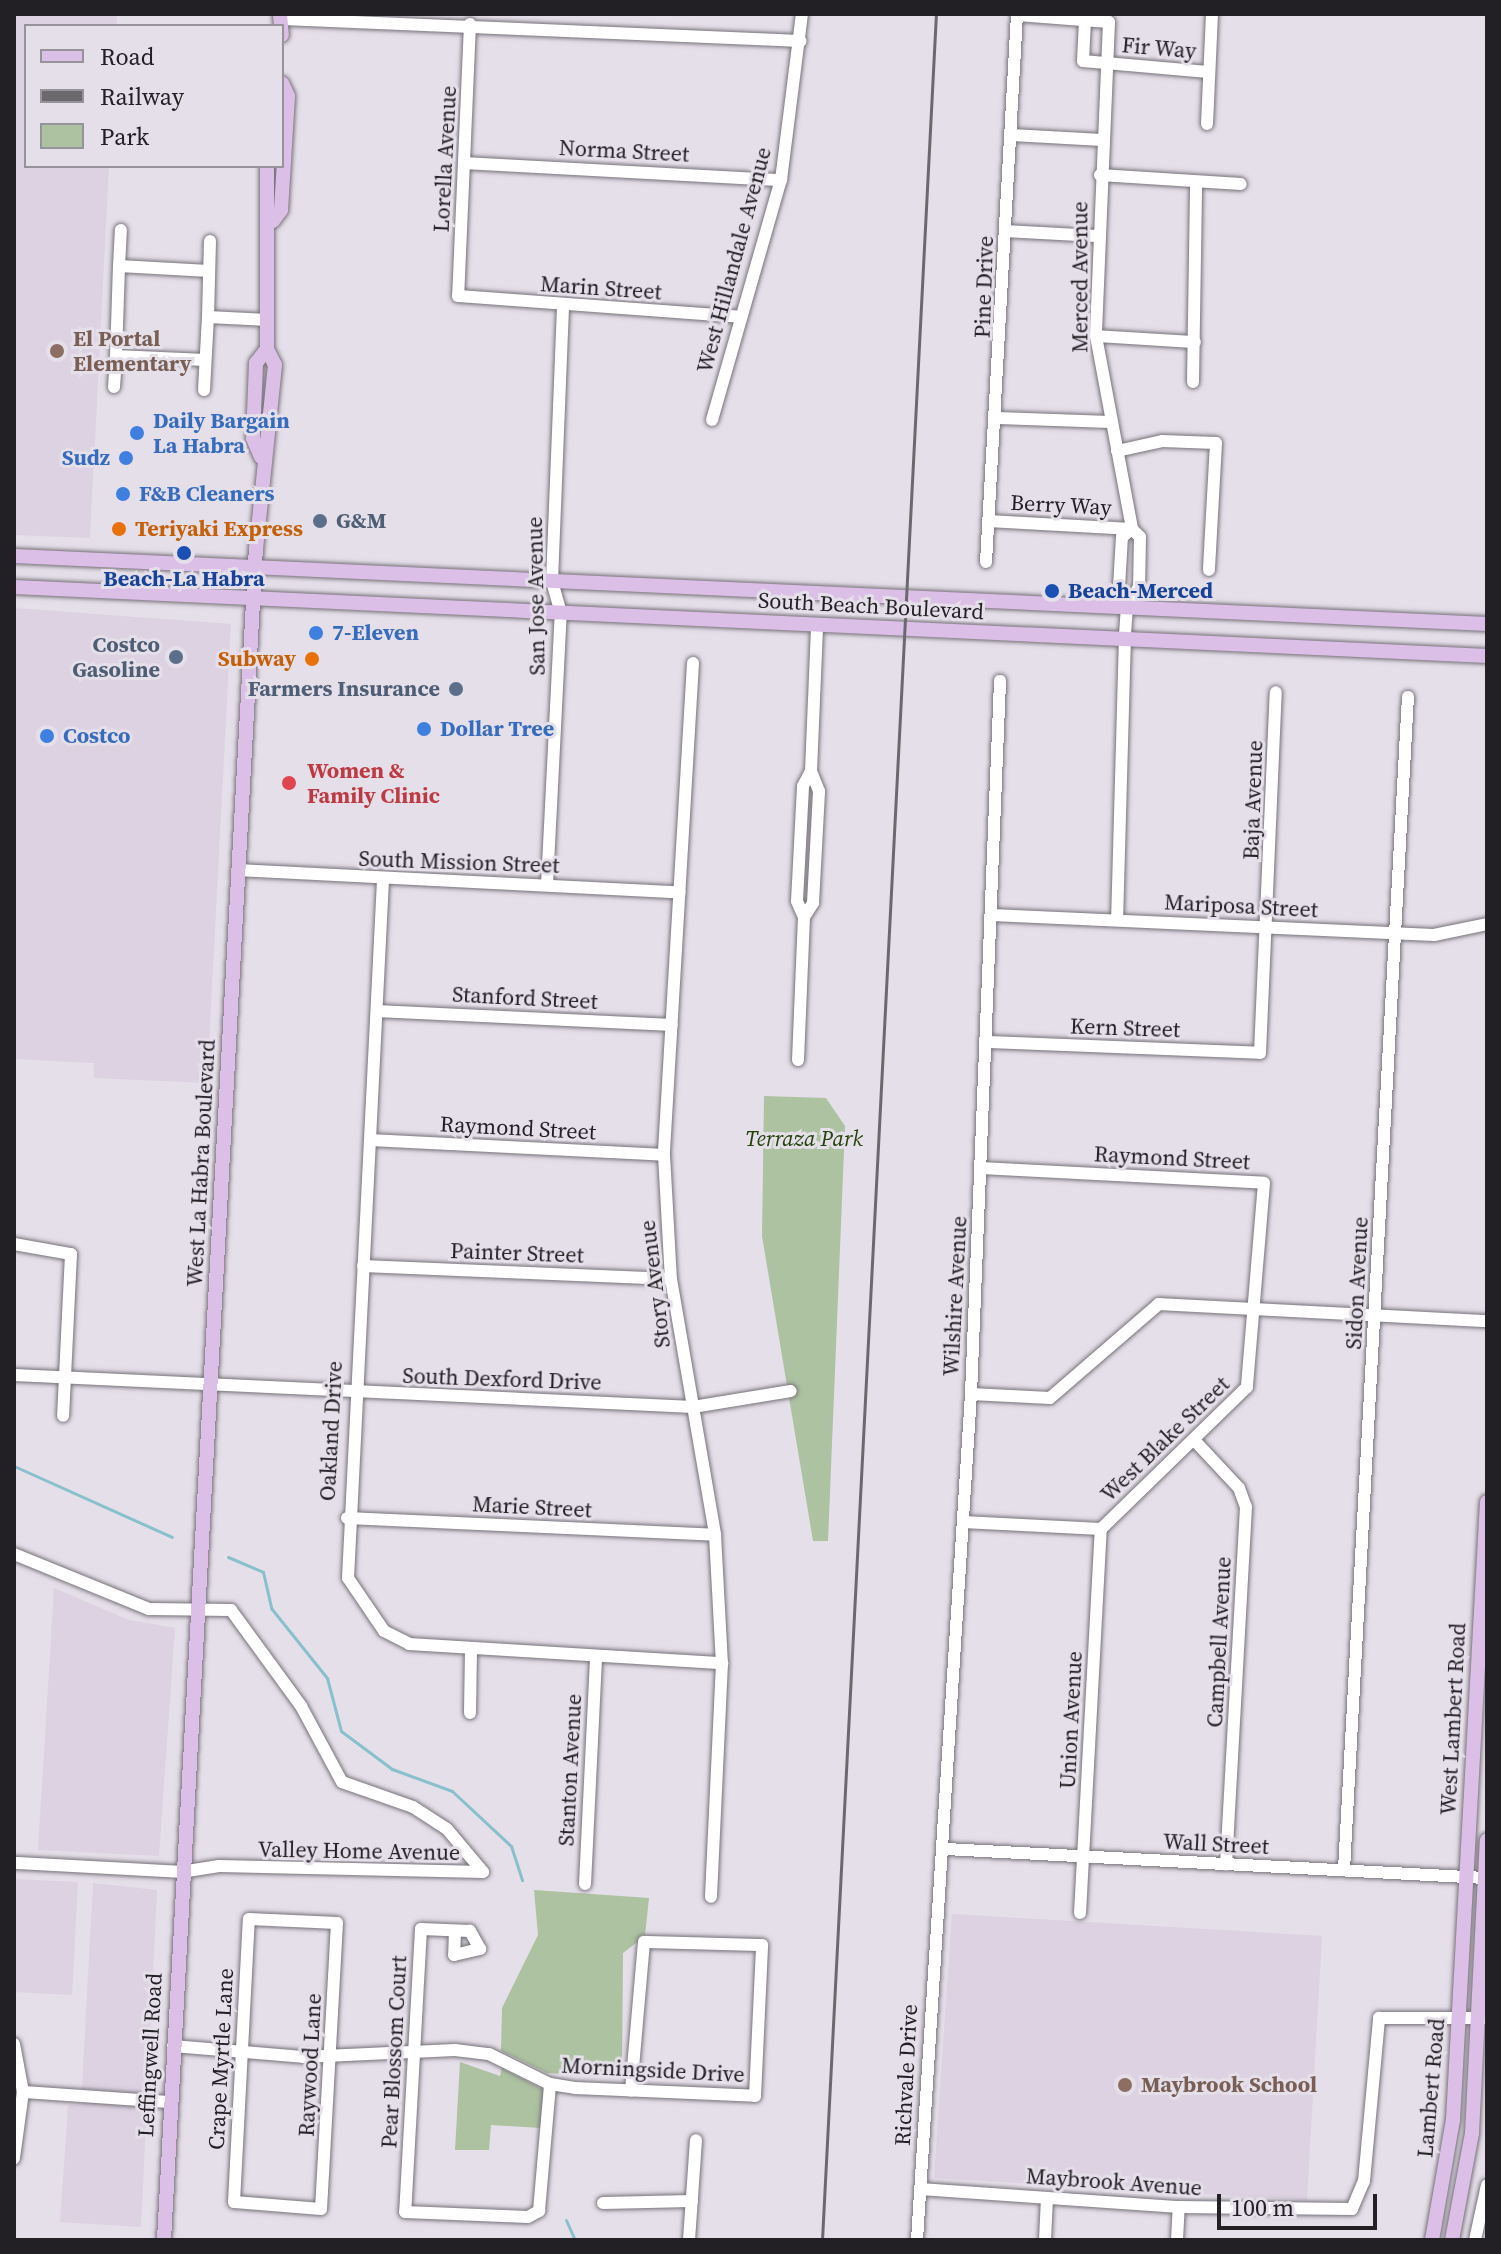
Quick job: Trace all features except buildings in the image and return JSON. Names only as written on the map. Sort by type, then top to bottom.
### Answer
[{"type":"main road","name":"West La Habra Boulevard","points":[[284,87],[288,96],[284,161]]},
{"type":"main road","name":"West La Habra Boulevard","points":[[267,168],[265,208],[273,221]]},
{"type":"main road","name":"West La Habra Boulevard","points":[[182,1872],[261,457],[253,438],[256,363],[267,349],[273,221],[281,210],[284,168]]},
{"type":"main road","name":"South Beach Boulevard","points":[[14,556],[1487,624]]},
{"type":"main road","name":"South Beach Boulevard","points":[[14,587],[817,626],[1125,636],[1487,656]]},
{"type":"main road","name":"West Lambert Road","points":[[1463,1938],[1481,1705],[1487,1502]]},
{"type":"main road","points":[[1485,1878],[1487,1840]]},
{"type":"main road","name":"Leffingwell Road","points":[[164,2240],[182,1872]]},
{"type":"main road","name":"Lambert Road","points":[[1452,2240],[1472,2133],[1483,2018],[1485,1878]]},
{"type":"main road","name":"Lambert Road","points":[[1436,2235],[1459,2017],[1463,1938]]},
{"type":"street","name":"West Hillandale Avenue","points":[[712,420],[781,180],[802,14]]},
{"type":"street","points":[[1017,14],[1085,20],[1083,61],[1106,64]]},
{"type":"street","name":"Pine Drive","points":[[986,562],[998,418],[1017,14]]},
{"type":"street","points":[[1207,124],[1212,14]]},
{"type":"street","points":[[283,20],[470,24],[531,20],[801,41]]},
{"type":"street","name":"Merced Avenue","points":[[1085,20],[1109,22],[1095,236],[1096,336],[1132,529],[1140,537],[1139,587],[1127,606]]},
{"type":"street","name":"Lorella Avenue","points":[[458,296],[470,24]]},
{"type":"street","name":"Fir Way","points":[[1106,64],[1208,72]]},
{"type":"street","points":[[1012,135],[1102,140]]},
{"type":"street","name":"Norma Street","points":[[465,163],[781,180]]},
{"type":"street","points":[[1100,175],[1241,184]]},
{"type":"street","points":[[1193,382],[1196,182]]},
{"type":"street","points":[[114,387],[121,230]]},
{"type":"street","points":[[1006,231],[1095,236]]},
{"type":"street","points":[[204,390],[210,241]]},
{"type":"street","points":[[119,266],[209,271]]},
{"type":"street","name":"Marin Street","points":[[458,296],[741,317]]},
{"type":"street","name":"San Jose Avenue","points":[[547,885],[561,613],[552,581],[563,306]]},
{"type":"street","points":[[208,317],[268,320]]},
{"type":"street","points":[[1096,336],[1195,342]]},
{"type":"street","points":[[116,356],[205,360]]},
{"type":"street","points":[[998,418],[1110,422]]},
{"type":"street","points":[[1117,451],[1162,441],[1216,443],[1209,570]]},
{"type":"street","name":"Berry Way","points":[[988,521],[1132,529]]},
{"type":"street","name":"Merced Avenue","points":[[1117,919],[1127,606],[1121,562],[1122,537],[1132,529]]},
{"type":"street","points":[[798,1060],[804,917],[797,901],[803,786],[811,771],[817,626]]},
{"type":"street","name":"Story Avenue","points":[[693,663],[664,1155],[671,1279],[715,1535],[722,1663],[711,1897]]},
{"type":"street","name":"Wilshire Avenue","points":[[940,1912],[946,1849],[989,1042],[1000,681]]},
{"type":"street","name":"Baja Avenue","points":[[1260,1053],[1269,928],[1276,692]]},
{"type":"street","name":"Sidon Avenue","points":[[1344,1870],[1408,697]]},
{"type":"street","name":"South Mission Street","points":[[238,870],[383,880],[679,892]]},
{"type":"street","name":"Oakland Drive","points":[[383,880],[371,1140],[352,1393],[348,1578],[384,1631],[409,1644],[471,1651],[722,1663]]},
{"type":"street","name":"Mariposa Street","points":[[992,915],[1396,934],[1487,924]]},
{"type":"street","name":"Stanford Street","points":[[377,1011],[672,1025]]},
{"type":"street","name":"Kern Street","points":[[989,1042],[1260,1053]]},
{"type":"street","name":"Raymond Street","points":[[371,1140],[664,1155]]},
{"type":"street","name":"Raymond Street","points":[[982,1168],[1264,1183]]},
{"type":"street","name":"West Blake Street","points":[[1101,1529],[1195,1441],[1247,1387],[1256,1309],[1264,1183]]},
{"type":"street","points":[[14,1244],[71,1254],[63,1416]]},
{"type":"street","name":"Painter Street","points":[[363,1266],[671,1279]]},
{"type":"street","points":[[971,1394],[1050,1398],[1159,1304],[1487,1321]]},
{"type":"street","name":"South Dexford Drive","points":[[14,1375],[210,1388],[693,1407],[791,1391]]},
{"type":"street","name":"Campbell Avenue","points":[[1195,1441],[1239,1488],[1246,1507],[1226,1864]]},
{"type":"street","name":"Marie Street","points":[[347,1518],[715,1535]]},
{"type":"street","points":[[963,1522],[1101,1529]]},
{"type":"street","name":"Union Avenue","points":[[1080,1913],[1101,1529]]},
{"type":"street","points":[[14,1554],[149,1609],[198,1613]]},
{"type":"street","name":"Valley Home Avenue","points":[[14,1863],[182,1872],[219,1866],[483,1872],[447,1829],[413,1807],[342,1782],[301,1706],[237,1617],[227,1608],[198,1613]]},
{"type":"street","points":[[470,1713],[471,1651]]},
{"type":"street","name":"Stanton Avenue","points":[[585,1884],[596,1658]]},
{"type":"street","name":"Wall Street","points":[[946,1849],[1485,1878]]},
{"type":"street","name":"Richvale Drive","points":[[917,2240],[940,1912]]},
{"type":"street","name":"Crape Myrtle Lane","points":[[321,2209],[234,2202],[249,1919],[337,1923]]},
{"type":"street","name":"Raywood Lane","points":[[321,2209],[337,1923]]},
{"type":"street","name":"Pear Blossom Court","points":[[455,1931],[421,1929],[405,2212],[528,2217],[539,2211],[550,2084]]},
{"type":"street","name":"Morningside Drive","points":[[173,2046],[331,2057],[414,2049],[489,2054],[550,2084],[631,2090],[755,2096],[762,1945],[703,1941],[644,1942],[631,2090]]},
{"type":"street","points":[[1459,2017],[1483,2018]]},
{"type":"street","name":"Maybrook Avenue","points":[[920,2189],[1179,2207],[1352,2209],[1364,2181],[1379,2018],[1459,2017]]},
{"type":"street","points":[[14,2158],[23,2092],[16,2044]]},
{"type":"street","points":[[23,2092],[170,2102]]},
{"type":"street","points":[[689,2240],[696,2140]]},
{"type":"street","points":[[1475,2240],[1487,2185]]},
{"type":"street","points":[[1045,2240],[1047,2198]]},
{"type":"street","points":[[603,2203],[692,2201]]},
{"type":"street","points":[[1177,2240],[1179,2207]]},
{"type":"shaded area","name":"El Portal Elementary","points":[[14,14],[117,14],[116,24],[24,24],[24,168],[109,168],[90,538],[14,535]]},
{"type":"shaded area","points":[[14,608],[231,624],[207,1083],[94,1078],[94,1063],[14,1059]]},
{"type":"shaded area","points":[[54,1588],[129,1620],[175,1628],[159,1856],[38,1850]]},
{"type":"shaded area","points":[[14,1879],[78,1882],[72,1995],[14,1992]]},
{"type":"shaded area","points":[[93,1883],[157,1890],[141,2227],[60,2222],[68,2105],[81,2105]]},
{"type":"shaded area","name":"Maybrook School","points":[[952,1914],[1322,1936],[1307,2200],[934,2178]]},
{"type":"green space","name":"Terraza Park","points":[[764,1096],[826,1098],[845,1126],[828,1541],[813,1541],[762,1236]]},
{"type":"green space","points":[[534,1890],[649,1898],[645,1936],[623,1953],[622,2077],[547,2073],[501,2051],[502,2008],[538,1935]]},
{"type":"green space","points":[[460,2062],[500,2076],[502,2068],[544,2090],[541,2128],[491,2125],[489,2150],[455,2150]]},
{"type":"waterway","points":[[14,1466],[172,1537]]},
{"type":"waterway","points":[[228,1557],[263,1572],[271,1608],[327,1678],[341,1731],[392,1769],[452,1791],[511,1846],[522,1880]]},
{"type":"waterway","points":[[566,2220],[575,2240]]},
{"type":"railway","points":[[822,2240],[936,14]]},
{"type":"place","name":"El Portal Elementary","points":[[57,351]]},
{"type":"place","name":"Daily Bargain La Habra","points":[[137,433]]},
{"type":"place","name":"Sudz","points":[[126,458]]},
{"type":"place","name":"F&B Cleaners","points":[[123,494]]},
{"type":"place","name":"G&M","points":[[320,521]]},
{"type":"place","name":"Teriyaki Express","points":[[119,529]]},
{"type":"place","name":"Beach-La Habra","points":[[184,553]]},
{"type":"place","name":"Beach-Merced","points":[[1052,591]]},
{"type":"place","name":"7-Eleven","points":[[316,633]]},
{"type":"place","name":"Costco Gasoline","points":[[176,657]]},
{"type":"place","name":"Subway","points":[[312,659]]},
{"type":"place","name":"Farmers Insurance","points":[[456,689]]},
{"type":"place","name":"Dollar Tree","points":[[424,729]]},
{"type":"place","name":"Costco","points":[[47,736]]},
{"type":"place","name":"Women & Family Clinic","points":[[289,783]]},
{"type":"place","name":"Maybrook School","points":[[1125,2085]]}]
